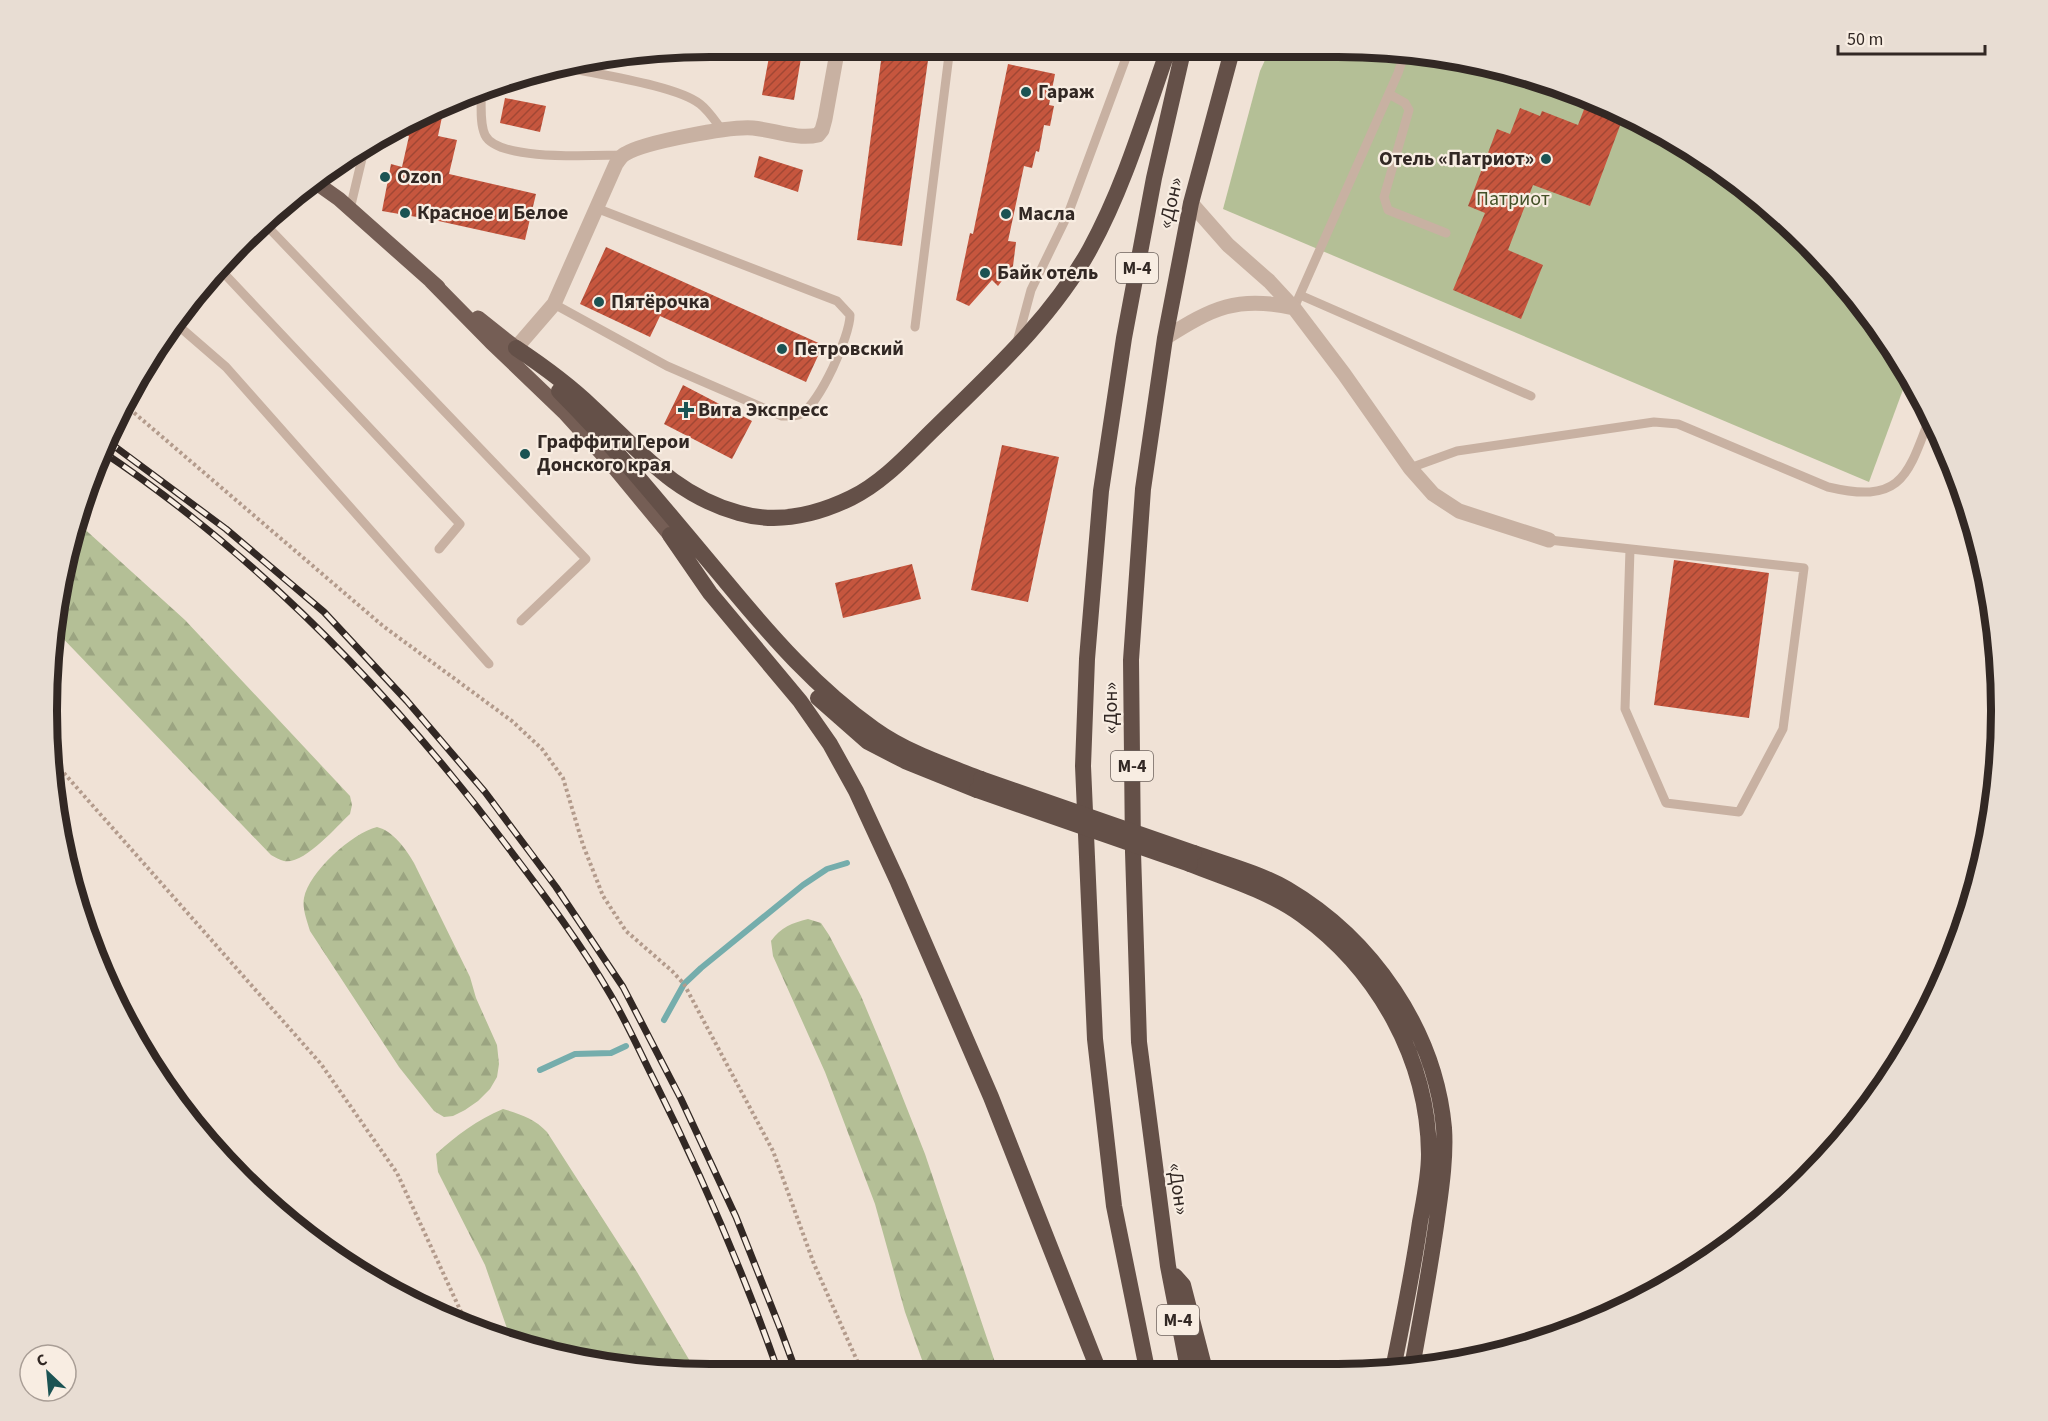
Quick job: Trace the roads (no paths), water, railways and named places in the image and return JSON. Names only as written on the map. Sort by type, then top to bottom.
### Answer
[{"type":"highway","points":[[511,353],[554,374],[668,477],[687,492],[714,505],[741,514],[765,518],[788,517],[807,514],[853,497],[900,462],[1016,347],[1060,297],[1090,249],[1128,169],[1165,57]]},
{"type":"highway","name":"«Дон»","points":[[1146,1364],[1114,1206],[1095,1039],[1084,754],[1087,659],[1101,491],[1128,315],[1182,57]]},
{"type":"highway","name":"«Дон»","points":[[1186,1364],[1168,1266],[1139,1042],[1133,852],[1131,660],[1143,489],[1165,338],[1191,203],[1230,57]]},
{"type":"highway","points":[[511,353],[605,440],[765,628],[821,687],[875,730],[979,785]]},
{"type":"highway","points":[[670,535],[813,694],[868,742],[905,761],[1192,859],[1285,888],[1334,922],[1361,948],[1393,990],[1421,1042],[1436,1083],[1444,1129],[1437,1221],[1413,1359]]},
{"type":"highway","points":[[670,535],[710,593],[800,701],[830,744],[856,791],[991,1097],[1096,1364]]},
{"type":"highway","points":[[1192,859],[1301,914],[1327,936],[1366,975],[1388,1008],[1408,1050],[1421,1089],[1429,1155],[1414,1261],[1394,1361]]},
{"type":"highway","points":[[1168,1266],[1183,1285],[1203,1364]]},
{"type":"main road","points":[[321,186],[350,209],[511,353],[613,466],[670,535]]},
{"type":"street","points":[[511,353],[554,304],[616,164],[623,154],[722,130],[752,128],[806,136],[818,135],[825,119],[836,57]]},
{"type":"street","points":[[1191,203],[1228,245],[1269,281],[1297,301],[1344,374],[1410,468],[1434,494],[1459,511],[1550,540]]},
{"type":"street","points":[[1165,338],[1202,317],[1237,304],[1297,301]]},
{"type":"lane","points":[[915,327],[949,57]]},
{"type":"lane","points":[[1016,347],[1031,290],[1068,214],[1125,57]]},
{"type":"lane","points":[[1402,61],[1297,301],[1531,396]]},
{"type":"lane","points":[[581,70],[639,83],[688,97],[700,104],[722,130]]},
{"type":"lane","points":[[1389,94],[1405,103],[1410,110],[1383,197],[1388,210],[1446,233]]},
{"type":"lane","points":[[482,99],[485,137],[495,144],[511,150],[544,156],[623,154]]},
{"type":"lane","points":[[350,209],[362,158]]},
{"type":"lane","points":[[554,304],[667,366],[782,416],[801,413],[809,405],[841,351],[850,325],[850,315],[837,301],[596,208]]},
{"type":"lane","points":[[269,229],[586,559],[521,621]]},
{"type":"lane","points":[[225,274],[460,524],[439,549]]},
{"type":"lane","points":[[181,328],[226,367],[489,664]]},
{"type":"lane","points":[[1410,468],[1457,451],[1624,426],[1662,423],[1678,424],[1702,432],[1828,487],[1853,493],[1871,493],[1890,488],[1902,476],[1913,462],[1926,427]]},
{"type":"lane","points":[[1550,540],[1804,568],[1783,729],[1739,812],[1666,803],[1624,709],[1630,549]]},
{"type":"waterway","points":[[664,1020],[684,984],[701,968],[803,885],[827,869],[847,863]]},
{"type":"waterway","points":[[540,1070],[575,1054],[611,1053],[626,1046]]},
{"type":"railway","points":[[113,445],[226,529],[324,612],[407,701],[485,792],[556,887],[623,987],[681,1099],[736,1217],[793,1364]]},
{"type":"railway","points":[[109,456],[159,491],[215,536],[270,583],[322,633],[420,738],[510,850],[549,903],[587,957],[616,1004],[671,1114],[736,1261],[776,1364]]},
{"type":"place","name":"Гараж","points":[[1026,92]]},
{"type":"place","name":"Отель «Патриот»","points":[[1546,159]]},
{"type":"place","name":"Ozon","points":[[385,177]]},
{"type":"place","name":"Красное и Белое","points":[[405,213]]},
{"type":"place","name":"Масла","points":[[1006,214]]},
{"type":"place","name":"Байк отель","points":[[985,273]]},
{"type":"place","name":"Пятёрочка","points":[[599,302]]},
{"type":"place","name":"Петровский","points":[[782,349]]},
{"type":"place","name":"Вита Экспресс","points":[[686,410]]},
{"type":"place","name":"Граффити Герои Донского края","points":[[525,454]]},
{"type":"park label","name":"Патриот","points":[[1513,199]]}]
